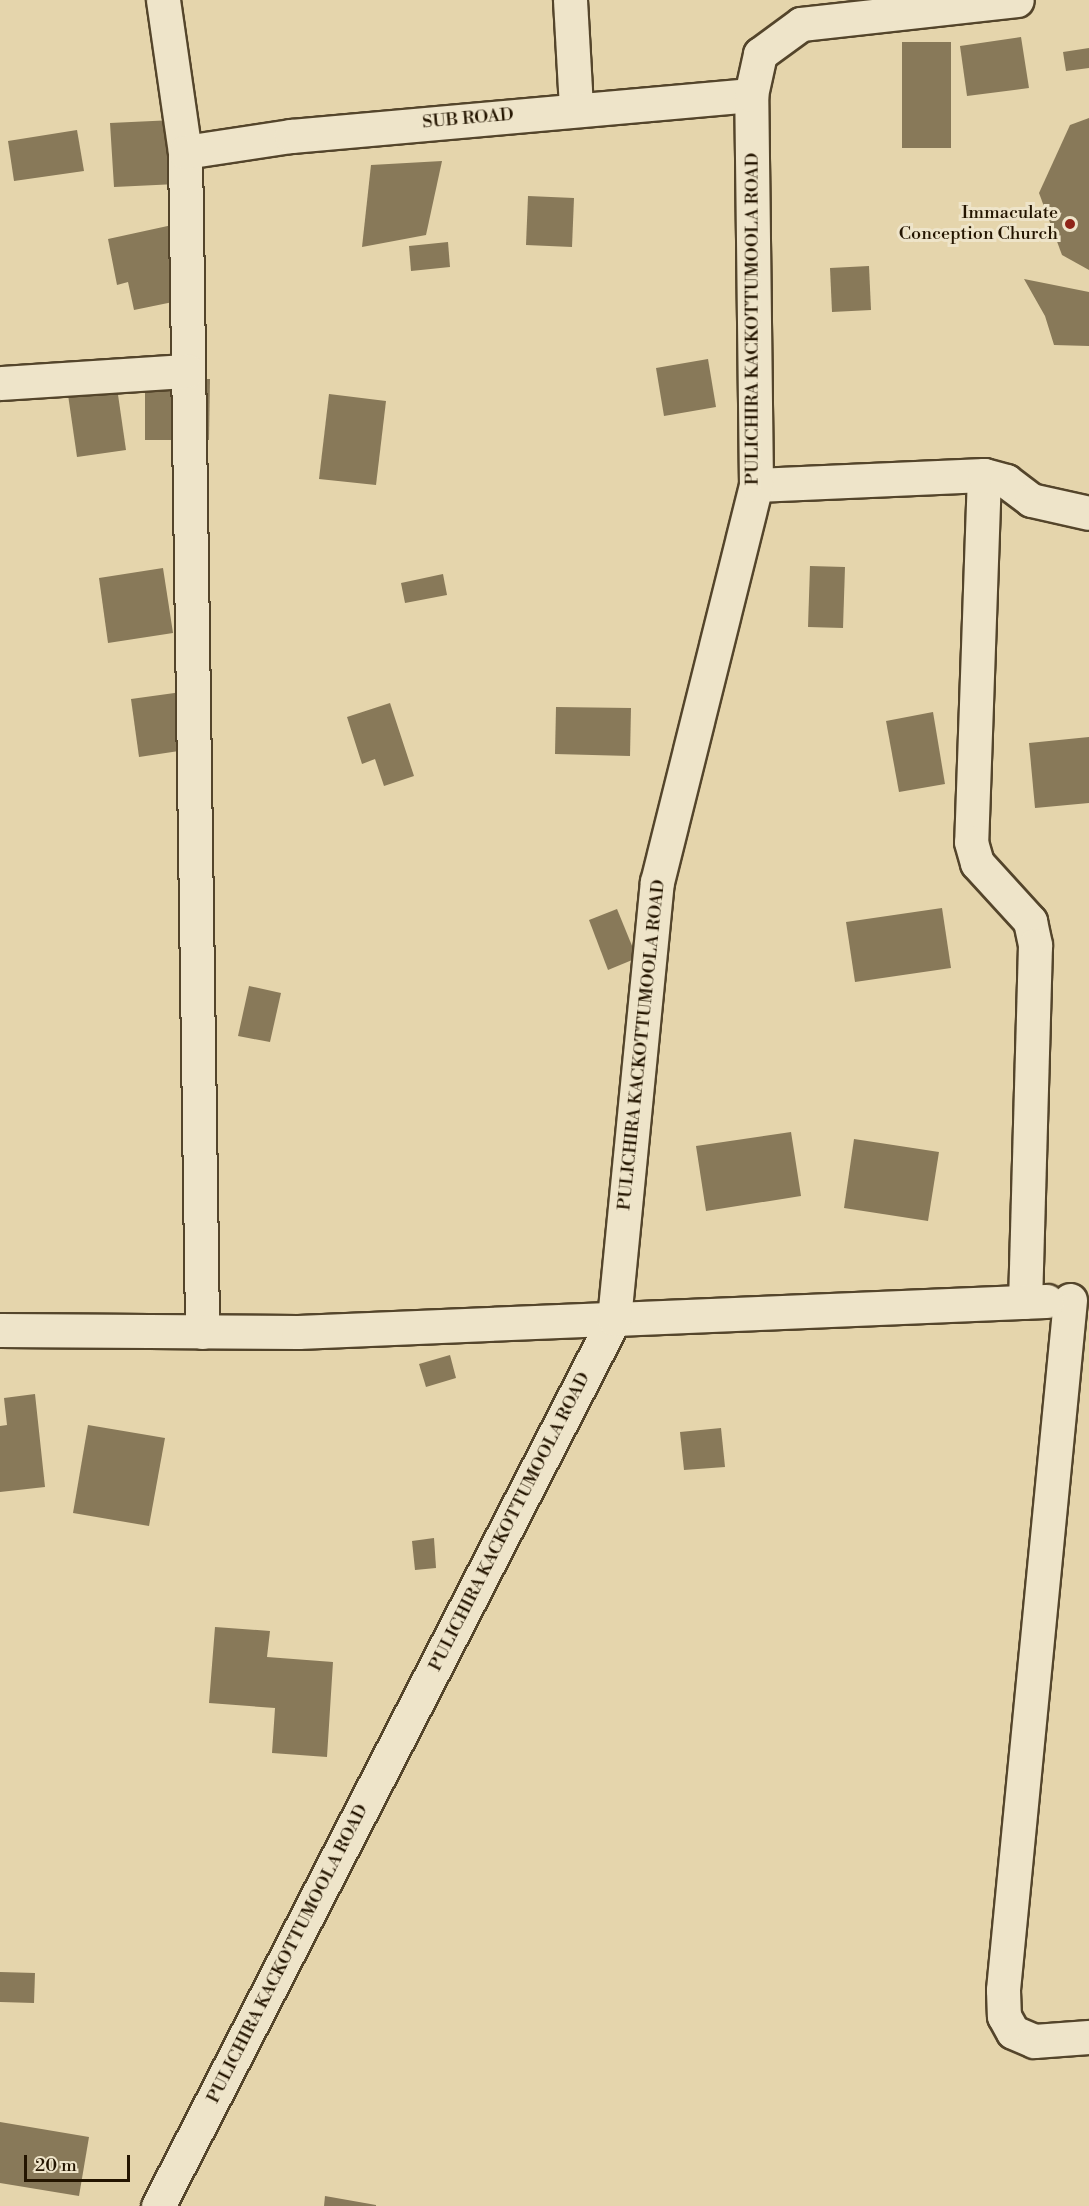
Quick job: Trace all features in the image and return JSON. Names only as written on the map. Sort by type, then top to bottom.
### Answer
[{"type":"street","points":[[163,0],[185,152],[202,1332]]},
{"type":"street","points":[[570,0],[576,109]]},
{"type":"street","name":"PULICHIRA KACKOTTUMOOLA ROAD","points":[[158,2206],[614,1319],[657,882],[756,486],[751,95],[760,54],[801,24],[1017,0]]},
{"type":"street","name":"SUB ROAD","points":[[185,152],[291,136],[751,95]]},
{"type":"street","points":[[0,383],[188,371]]},
{"type":"street","points":[[756,486],[984,475],[1006,481],[1031,500],[1089,513]]},
{"type":"street","points":[[984,475],[971,842],[977,863],[1030,921],[1035,945],[1025,1302]]},
{"type":"street","points":[[0,1330],[298,1332],[1080,1300],[1003,1990],[1004,2016],[1013,2032],[1034,2041],[1089,2037]]},
{"type":"building","points":[[1021,37],[1029,88],[967,96],[960,46]]},
{"type":"building","points":[[902,42],[951,42],[951,148],[902,148]]},
{"type":"building","points":[[1089,48],[1089,68],[1066,71],[1063,52]]},
{"type":"building","name":"Immaculate Conception Church","points":[[1089,118],[1089,270],[1062,255],[1039,193],[1070,125]]},
{"type":"building","points":[[174,120],[177,184],[114,187],[110,123]]},
{"type":"building","points":[[77,130],[84,171],[14,181],[8,141]]},
{"type":"building","points":[[442,161],[426,235],[362,247],[371,165]]},
{"type":"building","points":[[528,196],[574,198],[572,247],[526,245]]},
{"type":"building","points":[[186,222],[202,296],[134,310],[128,282],[117,285],[108,239]]},
{"type":"building","points":[[448,242],[450,267],[411,271],[409,246]]},
{"type":"building","points":[[869,266],[871,310],[832,312],[830,268]]},
{"type":"building","points":[[1024,279],[1089,292],[1089,346],[1054,345],[1045,316]]},
{"type":"building","points":[[708,359],[716,407],[664,416],[656,368]]},
{"type":"building","points":[[114,367],[126,450],[77,457],[65,374]]},
{"type":"building","points":[[145,379],[210,379],[209,440],[145,440]]},
{"type":"building","points":[[329,394],[386,401],[376,485],[319,479]]},
{"type":"building","points":[[810,566],[845,567],[843,628],[808,627]]},
{"type":"building","points":[[163,568],[173,633],[108,643],[99,578]]},
{"type":"building","points":[[443,574],[447,595],[405,603],[401,583]]},
{"type":"building","points":[[189,691],[209,725],[212,746],[139,757],[131,699]]},
{"type":"building","points":[[390,703],[414,776],[384,786],[375,759],[362,764],[347,717]]},
{"type":"building","points":[[556,707],[631,708],[630,756],[555,754]]},
{"type":"building","points":[[933,712],[945,784],[899,792],[886,721]]},
{"type":"building","points":[[1089,737],[1089,803],[1035,808],[1029,743]]},
{"type":"building","points":[[942,908],[951,968],[855,982],[846,922]]},
{"type":"building","points":[[617,909],[637,958],[608,970],[589,920]]},
{"type":"building","points":[[249,986],[281,993],[270,1042],[238,1036]]},
{"type":"building","points":[[791,1132],[801,1196],[706,1211],[696,1146]]},
{"type":"building","points":[[854,1139],[939,1152],[928,1221],[844,1208]]},
{"type":"building","points":[[450,1355],[456,1378],[426,1387],[419,1364]]},
{"type":"building","points":[[35,1394],[45,1487],[0,1492],[0,1426],[7,1425],[4,1398]]},
{"type":"building","points":[[88,1425],[165,1438],[149,1526],[73,1513]]},
{"type":"building","points":[[721,1428],[725,1467],[684,1470],[680,1432]]},
{"type":"building","points":[[434,1538],[436,1568],[415,1570],[412,1541]]},
{"type":"building","points":[[215,1627],[270,1631],[267,1657],[333,1662],[327,1757],[272,1753],[275,1708],[209,1703]]},
{"type":"building","points":[[0,1972],[35,1973],[34,2003],[0,2002]]},
{"type":"building","points":[[0,2122],[89,2137],[79,2196],[0,2183]]},
{"type":"building","points":[[325,2196],[376,2205],[376,2206],[324,2206]]},
{"type":"place","name":"Immaculate Conception Church","points":[[1070,224]]}]
